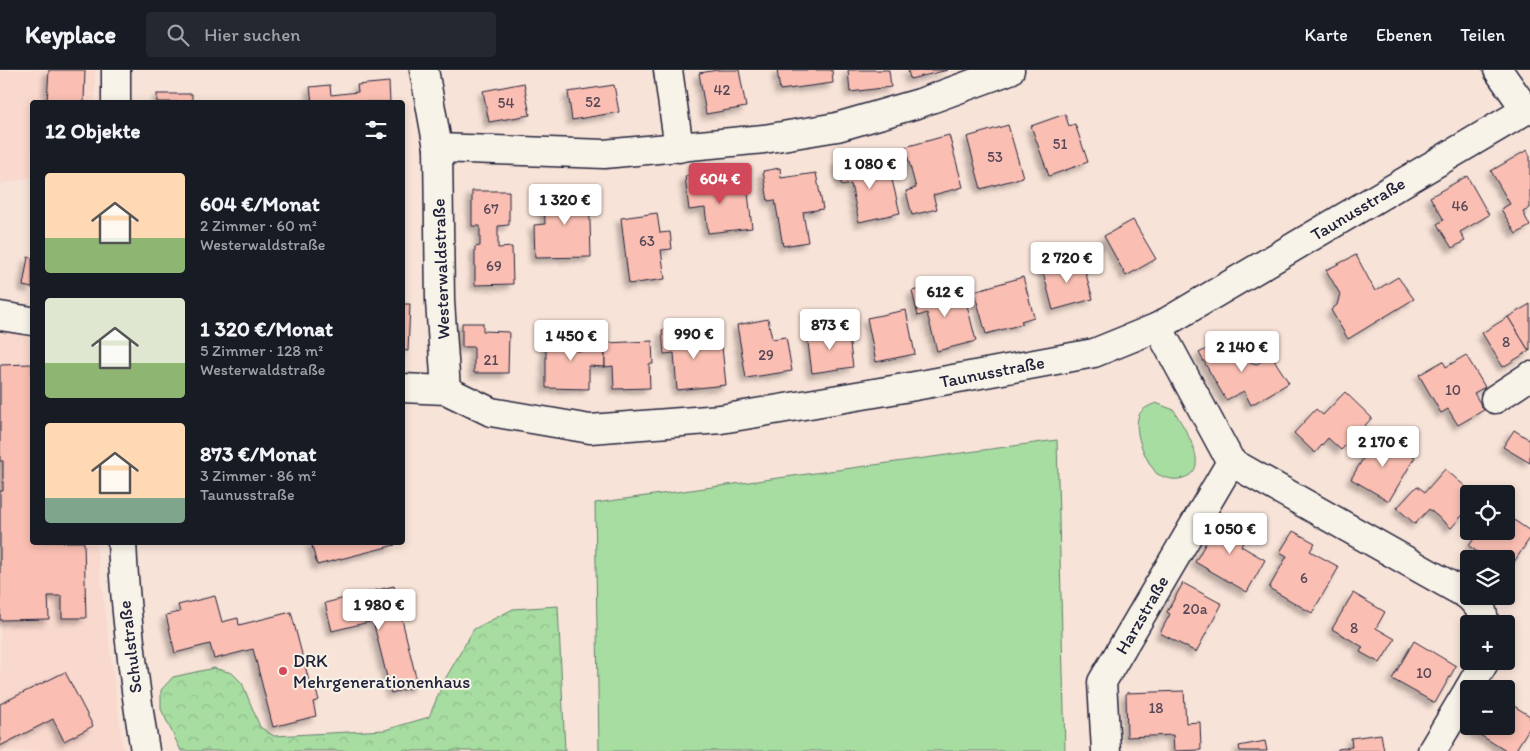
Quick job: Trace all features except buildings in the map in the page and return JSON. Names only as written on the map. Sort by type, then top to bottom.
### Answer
[{"type":"street","points":[[116,70],[116,100]]},
{"type":"street","name":"Westerwaldstraße","points":[[424,70],[438,148],[440,302],[446,390]]},
{"type":"street","points":[[668,70],[679,148]]},
{"type":"street","points":[[438,148],[604,154],[764,139],[837,127],[920,103],[1010,70]]},
{"type":"street","name":"Taunusstraße","points":[[405,388],[446,390],[491,412],[590,429],[721,419],[1094,353],[1158,327],[1526,110],[1498,70]]},
{"type":"street","points":[[0,316],[30,321]]},
{"type":"street","points":[[1158,327],[1231,462],[1460,591]]},
{"type":"street","points":[[1495,399],[1530,376]]},
{"type":"street","name":"Harzstraße","points":[[1106,751],[1102,682],[1231,462]]},
{"type":"street","name":"Schulstraße","points":[[122,545],[124,592],[135,691],[145,751]]},
{"type":"street","points":[[1432,751],[1460,704]]},
{"type":"shaded area","points":[[0,70],[95,70],[95,100],[30,100],[30,177],[0,184]]},
{"type":"shaded area","points":[[0,329],[30,335],[30,545],[96,545],[123,751],[0,751]]},
{"type":"green space","points":[[1156,403],[1174,410],[1193,447],[1196,466],[1192,473],[1183,478],[1173,479],[1157,474],[1139,440],[1137,425],[1139,415],[1143,410]]},
{"type":"green space","points":[[1057,440],[1065,751],[599,751],[595,503]]},
{"type":"green space","points":[[558,606],[565,751],[181,751],[161,709],[161,690],[173,677],[214,668],[232,673],[242,683],[260,727],[274,736],[385,730],[429,717],[444,681],[474,629],[513,609]]},
{"type":"place","name":"DRK Mehrgenerationenhaus","points":[[283,671]]}]
